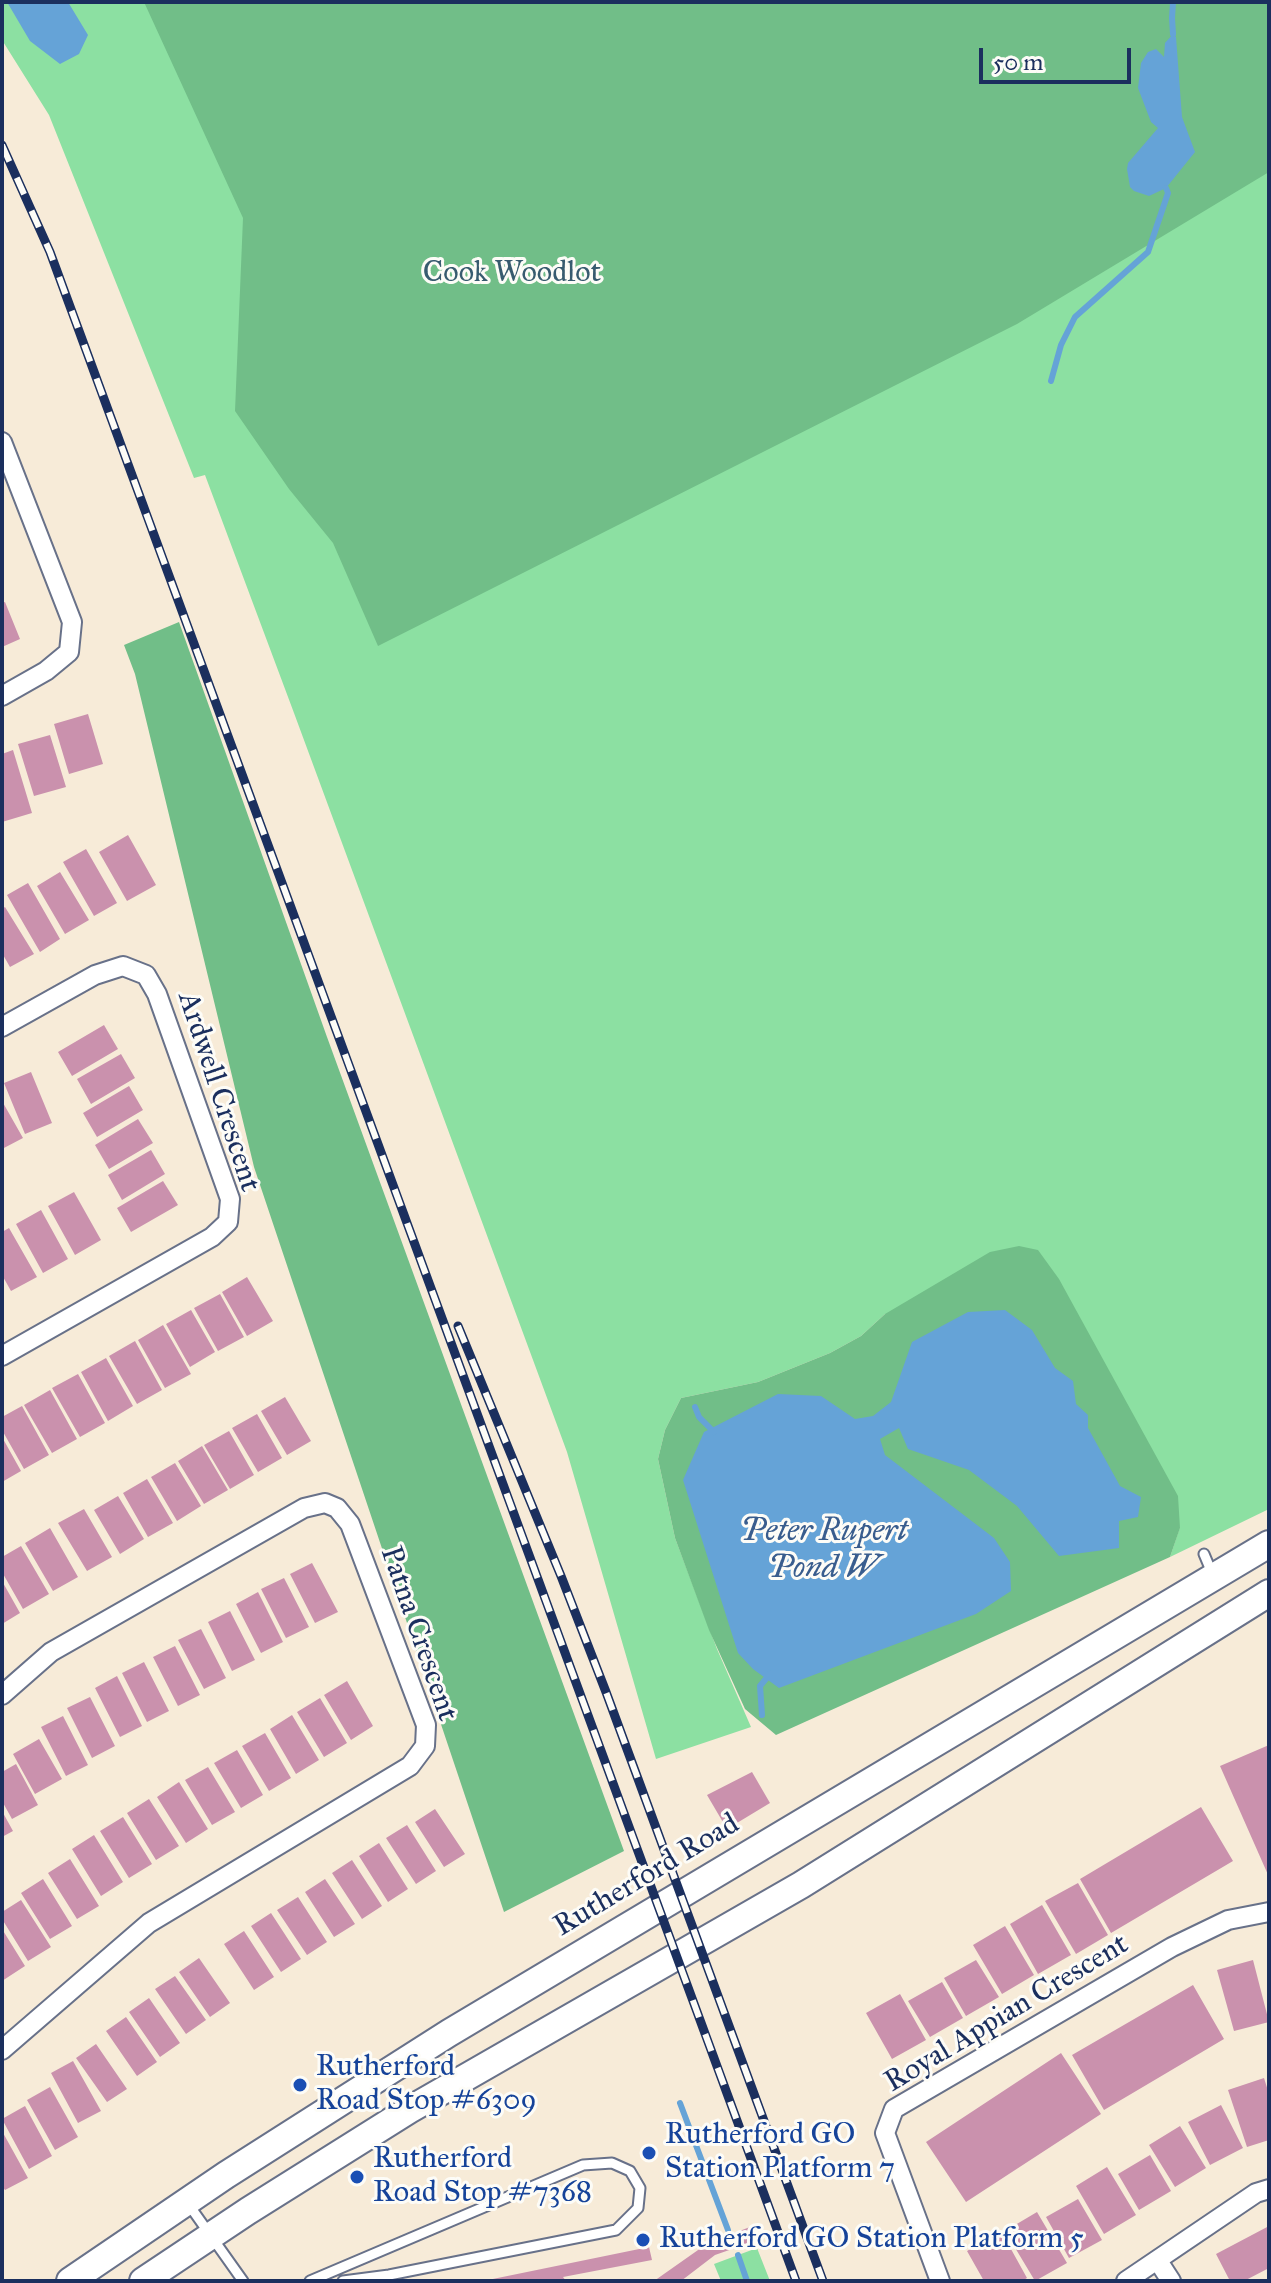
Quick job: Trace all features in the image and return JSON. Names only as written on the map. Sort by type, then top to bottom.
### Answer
[{"type":"main road","name":"Rutherford Road","points":[[70,2281],[318,2117],[1209,1566],[1269,1544]]},
{"type":"main road","points":[[143,2281],[409,2110],[801,1885],[1269,1593]]},
{"type":"street","points":[[2,442],[72,622],[69,652],[46,671],[2,696]]},
{"type":"street","name":"Ardwell Crescent","points":[[2,1027],[95,975],[123,966],[146,975],[157,994],[230,1199],[228,1222],[212,1237],[2,1356]]},
{"type":"street","name":"Patna Crescent","points":[[2,1695],[51,1652],[304,1508],[325,1503],[337,1508],[350,1524],[426,1725],[425,1746],[410,1766],[149,1923],[2,2050]]},
{"type":"street","name":"Royal Appian Crescent","points":[[940,2281],[885,2133],[894,2109],[1172,1947],[1228,1920],[1269,1912]]},
{"type":"street","points":[[1126,2281],[1256,2193],[1269,2189]]},
{"type":"street","points":[[1158,2261],[1171,2281]]},
{"type":"lane","points":[[310,2281],[583,2165],[612,2163],[630,2171],[640,2188],[638,2208],[616,2230],[389,2275],[343,2281]]},
{"type":"lane","points":[[187,2202],[243,2281]]},
{"type":"green space","points":[[2,2],[1269,2],[1269,1509],[1170,1557],[1180,1527],[885,1314],[861,1336],[830,1353],[758,1382],[681,1398],[665,1430],[658,1459],[675,1538],[717,1649],[751,1727],[656,1759],[567,1452],[294,713],[205,475],[194,478],[49,115],[2,40]]},
{"type":"green space","name":"Cook Woodlot","points":[[144,2],[1269,2],[1269,172],[1017,324],[378,646],[333,543],[289,489],[235,411],[243,218]]},
{"type":"green space","points":[[179,622],[624,1851],[504,1912],[254,1167],[135,674],[124,645]]},
{"type":"green space","name":"Peter Rupert Pond W","points":[[1019,1246],[1038,1250],[1059,1279],[1178,1496],[1180,1528],[1170,1557],[776,1735],[745,1709],[709,1630],[675,1538],[658,1459],[665,1430],[681,1398],[758,1382],[830,1353],[861,1336],[885,1314],[990,1252]]},
{"type":"green space","points":[[757,2248],[770,2281],[721,2281],[714,2264]]},
{"type":"water","points":[[7,2],[68,2],[88,35],[79,54],[60,64],[30,41]]},
{"type":"water","points":[[1173,34],[1176,37],[1182,117],[1195,152],[1166,188],[1149,196],[1130,187],[1127,169],[1128,163],[1158,128],[1151,122],[1138,88],[1141,63],[1148,52],[1156,49],[1164,57],[1165,43]]},
{"type":"water","name":"Peter Rupert Pond W","points":[[1005,1310],[1032,1330],[1055,1368],[1073,1381],[1076,1404],[1088,1415],[1088,1428],[1120,1486],[1141,1497],[1138,1517],[1119,1521],[1119,1548],[1059,1556],[1017,1506],[969,1470],[908,1449],[899,1428],[880,1439],[885,1455],[994,1538],[1010,1562],[1011,1591],[976,1614],[779,1688],[753,1669],[738,1653],[683,1480],[704,1432],[778,1394],[821,1396],[855,1419],[873,1416],[891,1402],[912,1342],[968,1312]]},
{"type":"building","points":[[5,602],[20,639],[2,647],[2,603]]},
{"type":"building","points":[[88,714],[103,764],[69,774],[54,724]]},
{"type":"building","points":[[50,735],[66,787],[34,796],[18,744]]},
{"type":"building","points":[[13,750],[32,813],[2,822],[2,754]]},
{"type":"building","points":[[128,835],[156,885],[127,901],[99,852]]},
{"type":"building","points":[[86,849],[117,903],[94,916],[63,862]]},
{"type":"building","points":[[60,872],[89,920],[65,934],[37,886]]},
{"type":"building","points":[[28,883],[60,939],[40,952],[7,895]]},
{"type":"building","points":[[5,907],[34,954],[10,967],[2,953],[2,909]]},
{"type":"building","points":[[104,1025],[118,1049],[72,1076],[58,1052]]},
{"type":"building","points":[[121,1054],[135,1078],[91,1104],[77,1079]]},
{"type":"building","points":[[31,1072],[52,1123],[25,1134],[4,1083]]},
{"type":"building","points":[[129,1086],[143,1110],[97,1137],[83,1113]]},
{"type":"building","points":[[2,1101],[23,1138],[2,1149]]},
{"type":"building","points":[[138,1119],[153,1143],[109,1169],[95,1145]]},
{"type":"building","points":[[151,1150],[165,1174],[122,1200],[108,1175]]},
{"type":"building","points":[[163,1181],[178,1205],[131,1232],[117,1208]]},
{"type":"building","points":[[74,1192],[101,1240],[75,1255],[48,1206]]},
{"type":"building","points":[[41,1210],[68,1259],[43,1273],[16,1224]]},
{"type":"building","points":[[9,1228],[37,1277],[11,1291],[2,1275],[2,1232]]},
{"type":"building","points":[[247,1277],[273,1321],[247,1336],[222,1292]]},
{"type":"building","points":[[220,1294],[244,1337],[218,1351],[194,1308]]},
{"type":"building","points":[[191,1310],[215,1352],[190,1367],[166,1324]]},
{"type":"building","points":[[163,1325],[191,1374],[165,1388],[138,1340]]},
{"type":"building","points":[[135,1341],[162,1390],[137,1404],[109,1356]]},
{"type":"building","points":[[106,1358],[133,1406],[108,1421],[81,1372]]},
{"type":"building","points":[[78,1374],[105,1423],[80,1437],[52,1388]]},
{"type":"building","points":[[50,1390],[77,1439],[52,1453],[24,1405]]},
{"type":"building","points":[[285,1397],[311,1441],[287,1455],[261,1411]]},
{"type":"building","points":[[22,1406],[49,1455],[24,1469],[2,1430],[2,1417]]},
{"type":"building","points":[[257,1414],[282,1458],[258,1472],[232,1428]]},
{"type":"building","points":[[229,1431],[254,1475],[230,1489],[204,1445]]},
{"type":"building","points":[[2,1437],[21,1471],[2,1482]]},
{"type":"building","points":[[202,1446],[228,1490],[204,1504],[178,1461]]},
{"type":"building","points":[[175,1463],[201,1506],[177,1521],[151,1477]]},
{"type":"building","points":[[147,1479],[173,1523],[148,1537],[123,1493]]},
{"type":"building","points":[[118,1496],[144,1539],[120,1554],[94,1510]]},
{"type":"building","points":[[84,1509],[112,1557],[87,1571],[58,1523]]},
{"type":"building","points":[[50,1528],[78,1577],[53,1591],[25,1543]]},
{"type":"building","points":[[21,1546],[49,1594],[23,1609],[2,1572],[2,1557]]},
{"type":"building","points":[[312,1563],[338,1612],[315,1623],[290,1574]]},
{"type":"building","points":[[284,1578],[309,1627],[286,1638],[261,1589]]},
{"type":"building","points":[[2,1581],[20,1613],[2,1624]]},
{"type":"building","points":[[258,1592],[283,1642],[261,1653],[236,1604]]},
{"type":"building","points":[[230,1611],[255,1660],[232,1671],[208,1622]]},
{"type":"building","points":[[201,1629],[226,1678],[204,1689],[178,1640]]},
{"type":"building","points":[[175,1646],[200,1695],[178,1706],[153,1657]]},
{"type":"building","points":[[144,1662],[169,1711],[147,1722],[122,1673]]},
{"type":"building","points":[[117,1676],[142,1726],[120,1737],[95,1688]]},
{"type":"building","points":[[347,1681],[373,1726],[351,1740],[324,1695]]},
{"type":"building","points":[[90,1697],[115,1746],[92,1758],[67,1708]]},
{"type":"building","points":[[320,1698],[347,1743],[324,1757],[297,1712]]},
{"type":"building","points":[[292,1715],[319,1760],[296,1774],[270,1729]]},
{"type":"building","points":[[63,1716],[88,1765],[66,1776],[41,1727]]},
{"type":"building","points":[[265,1733],[291,1778],[269,1791],[242,1746]]},
{"type":"building","points":[[39,1739],[62,1779],[35,1794],[13,1754]]},
{"type":"building","points":[[1269,1745],[1269,1877],[1220,1766]]},
{"type":"building","points":[[237,1750],[263,1795],[241,1808],[214,1763]]},
{"type":"building","points":[[16,1764],[38,1805],[12,1819],[2,1801],[2,1772]]},
{"type":"building","points":[[208,1767],[235,1812],[212,1825],[185,1780]]},
{"type":"building","points":[[752,1772],[770,1803],[727,1829],[707,1795]]},
{"type":"building","points":[[179,1782],[208,1829],[186,1843],[157,1797]]},
{"type":"building","points":[[149,1799],[179,1846],[156,1860],[127,1813]]},
{"type":"building","points":[[1201,1807],[1233,1861],[1111,1933],[1080,1879]]},
{"type":"building","points":[[435,1809],[465,1854],[444,1867],[415,1822]]},
{"type":"building","points":[[2,1811],[13,1831],[2,1837]]},
{"type":"building","points":[[123,1817],[152,1864],[129,1878],[100,1831]]},
{"type":"building","points":[[407,1825],[436,1871],[416,1884],[386,1838]]},
{"type":"building","points":[[94,1835],[123,1882],[101,1896],[72,1849]]},
{"type":"building","points":[[379,1843],[408,1889],[388,1902],[359,1856]]},
{"type":"building","points":[[70,1859],[99,1906],[77,1919],[48,1873]]},
{"type":"building","points":[[352,1860],[382,1906],[362,1919],[332,1873]]},
{"type":"building","points":[[43,1879],[72,1926],[50,1939],[21,1893]]},
{"type":"building","points":[[325,1879],[355,1924],[334,1937],[305,1892]]},
{"type":"building","points":[[1078,1883],[1108,1935],[1076,1954],[1045,1901]]},
{"type":"building","points":[[298,1897],[327,1942],[307,1955],[277,1910]]},
{"type":"building","points":[[21,1900],[51,1947],[28,1961],[2,1919],[2,1912]]},
{"type":"building","points":[[1042,1905],[1071,1955],[1038,1974],[1010,1924]]},
{"type":"building","points":[[271,1913],[301,1959],[281,1972],[251,1926]]},
{"type":"building","points":[[1005,1926],[1034,1975],[1002,1994],[973,1945]]},
{"type":"building","points":[[2,1929],[25,1966],[2,1981]]},
{"type":"building","points":[[244,1931],[274,1977],[254,1990],[224,1944]]},
{"type":"building","points":[[199,1958],[230,2003],[210,2017],[179,1972]]},
{"type":"building","points":[[976,1960],[999,1997],[966,2016],[944,1978]]},
{"type":"building","points":[[1253,1960],[1269,2022],[1234,2031],[1217,1970]]},
{"type":"building","points":[[175,1976],[206,2020],[186,2034],[155,1989]]},
{"type":"building","points":[[942,1982],[963,2018],[930,2037],[908,2001]]},
{"type":"building","points":[[1193,1985],[1224,2039],[1104,2110],[1072,2055]]},
{"type":"building","points":[[900,1994],[926,2040],[892,2059],[866,2013]]},
{"type":"building","points":[[149,1998],[180,2043],[160,2057],[129,2012]]},
{"type":"building","points":[[126,2017],[157,2062],[137,2076],[106,2031]]},
{"type":"building","points":[[96,2044],[127,2089],[107,2102],[76,2058]]},
{"type":"building","points":[[1061,2053],[1101,2114],[966,2202],[926,2142]]},
{"type":"building","points":[[73,2061],[101,2111],[78,2123],[51,2073]]},
{"type":"building","points":[[1264,2078],[1269,2094],[1269,2140],[1247,2147],[1228,2090]]},
{"type":"building","points":[[50,2087],[78,2137],[55,2150],[27,2100]]},
{"type":"building","points":[[1221,2105],[1243,2148],[1210,2165],[1188,2122]]},
{"type":"building","points":[[25,2106],[52,2156],[29,2169],[2,2119]]},
{"type":"building","points":[[1180,2126],[1206,2168],[1175,2187],[1149,2145]]},
{"type":"building","points":[[2,2131],[28,2178],[5,2190],[2,2186]]},
{"type":"building","points":[[1150,2155],[1171,2191],[1139,2210],[1118,2174]]},
{"type":"building","points":[[1107,2167],[1136,2215],[1104,2234],[1076,2186]]},
{"type":"building","points":[[1078,2199],[1102,2240],[1069,2258],[1046,2217]]},
{"type":"building","points":[[1037,2212],[1067,2263],[1035,2281],[1005,2231]]},
{"type":"building","points":[[1269,2226],[1269,2268],[1244,2281],[1230,2281],[1216,2254]]},
{"type":"building","points":[[750,2227],[755,2241],[715,2255],[681,2281],[654,2281],[708,2243]]},
{"type":"building","points":[[1001,2231],[1027,2278],[1022,2281],[984,2281],[967,2251]]},
{"type":"building","points":[[649,2247],[652,2260],[563,2277],[566,2281],[483,2281]]},
{"type":"waterway","points":[[1173,2],[1173,34]]},
{"type":"waterway","points":[[1051,381],[1061,345],[1075,317],[1148,252],[1168,193],[1166,188]]},
{"type":"waterway","points":[[695,1407],[699,1417],[714,1432]]},
{"type":"waterway","points":[[762,1715],[760,1686],[770,1674]]},
{"type":"waterway","points":[[680,2103],[728,2230]]},
{"type":"waterway","points":[[738,2255],[747,2281]]},
{"type":"railway","points":[[2,145],[50,252],[796,2281]]},
{"type":"railway","points":[[458,1326],[606,1692],[823,2281]]},
{"type":"place","name":"Rutherford Road Stop #6309","points":[[300,2085]]},
{"type":"place","name":"Rutherford GO Station Platform 7","points":[[649,2153]]},
{"type":"place","name":"Rutherford Road Stop #7368","points":[[357,2177]]},
{"type":"place","name":"Rutherford GO Station Platform 5","points":[[643,2240]]}]
